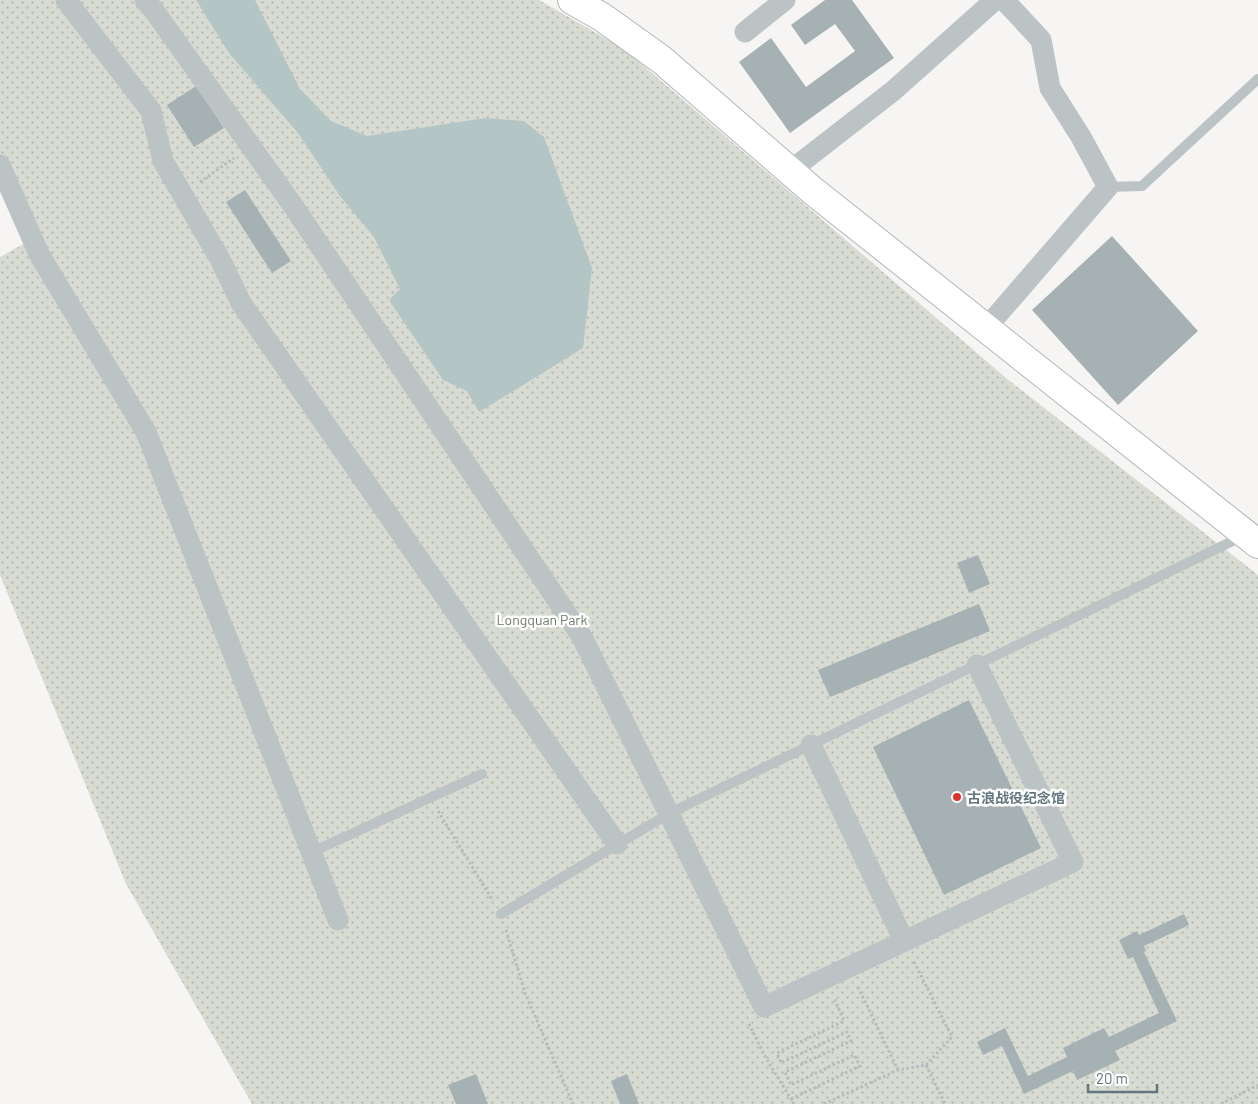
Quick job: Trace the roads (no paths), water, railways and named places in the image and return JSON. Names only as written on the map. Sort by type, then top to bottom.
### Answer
[{"type":"street","points":[[66,0],[151,111],[163,161],[220,259],[241,303],[617,844]]},
{"type":"street","points":[[145,0],[294,207],[582,637],[764,1007],[1073,862],[977,664]]},
{"type":"street","points":[[572,0],[602,8],[790,171],[1252,539]]},
{"type":"street","points":[[744,32],[785,0]]},
{"type":"street","points":[[790,171],[893,91],[995,0]]},
{"type":"street","points":[[986,328],[1108,188],[1081,137],[1050,88],[1042,40],[1004,0]]},
{"type":"street","points":[[0,165],[39,254],[146,432],[338,920]]},
{"type":"street","points":[[810,745],[904,941]]},
{"type":"lane","points":[[1108,188],[1142,186],[1258,79]]},
{"type":"lane","points":[[501,914],[670,813],[977,664],[1252,539]]},
{"type":"lane","points":[[312,852],[482,774]]},
{"type":"place","name":"古浪战役纪念馆","points":[[957,797]]},
{"type":"park label","name":"Longquan Park","points":[[542,619]]}]
